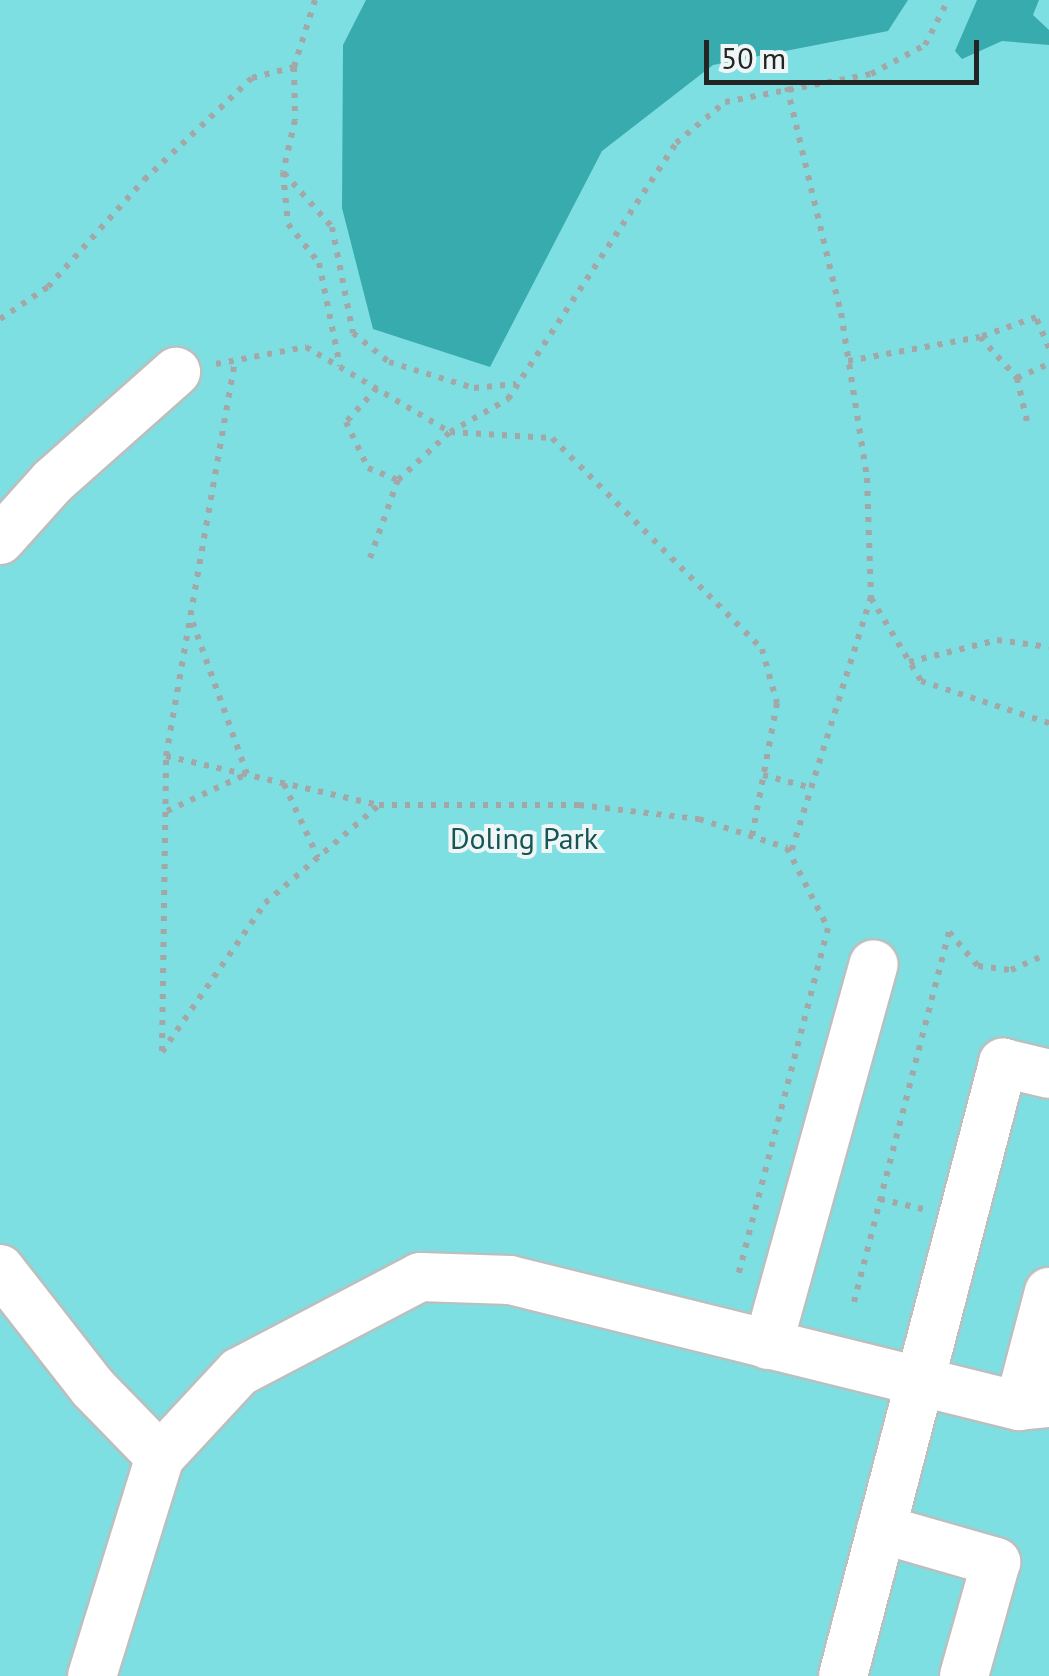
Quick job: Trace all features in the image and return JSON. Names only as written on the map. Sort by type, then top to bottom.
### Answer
[{"type":"lane","points":[[0,540],[52,482],[176,372]]},
{"type":"lane","points":[[768,1345],[874,964]]},
{"type":"lane","points":[[843,1676],[1003,1063],[1049,1074]]},
{"type":"lane","points":[[0,1269],[93,1388],[160,1457]]},
{"type":"lane","points":[[92,1676],[160,1457],[239,1372],[420,1277],[510,1280],[919,1383],[1034,1404],[1049,1292]]},
{"type":"lane","points":[[881,1529],[996,1562],[964,1676]]},
{"type":"path","points":[[316,0],[294,66],[295,120],[283,172],[288,224],[319,264],[340,366]]},
{"type":"path","points":[[370,558],[398,480],[450,432],[508,398],[676,143],[725,102],[871,74],[925,45],[948,0]]},
{"type":"path","points":[[0,319],[48,287],[144,180],[252,78],[294,66]]},
{"type":"path","points":[[787,88],[848,361],[867,478],[871,597],[791,854]]},
{"type":"path","points":[[283,172],[332,228],[353,333],[390,362],[474,388],[518,383]]},
{"type":"path","points":[[848,361],[980,338],[1036,317],[1049,348]]},
{"type":"path","points":[[980,338],[1016,378],[1028,426]]},
{"type":"path","points":[[176,372],[306,347],[450,432],[552,438],[762,649],[778,703],[752,836]]},
{"type":"path","points":[[236,361],[166,756],[162,1052],[265,903],[379,805]]},
{"type":"path","points":[[1016,378],[1049,364]]},
{"type":"path","points":[[377,388],[346,422],[368,468],[398,480]]},
{"type":"path","points":[[871,597],[921,681],[1049,723]]},
{"type":"path","points":[[190,618],[247,774]]},
{"type":"path","points":[[910,662],[998,640],[1049,647]]},
{"type":"path","points":[[166,756],[379,805],[579,805],[699,819],[791,854],[828,928],[738,1275]]},
{"type":"path","points":[[167,811],[247,774]]},
{"type":"path","points":[[763,775],[812,788]]},
{"type":"path","points":[[284,783],[318,858]]},
{"type":"path","points":[[854,1302],[948,932],[978,966],[994,970],[1040,958]]},
{"type":"path","points":[[880,1199],[942,1214]]},
{"type":"green space","name":"Doling Park","points":[[0,0],[1049,0],[1049,1676],[0,1676]]},
{"type":"shaded area","points":[[366,0],[908,0],[888,31],[713,65],[602,151],[490,367],[373,329],[342,208],[343,45]]},
{"type":"shaded area","points":[[977,0],[1039,0],[1033,15],[1049,30],[1049,45],[1002,41],[962,59],[955,51]]}]
